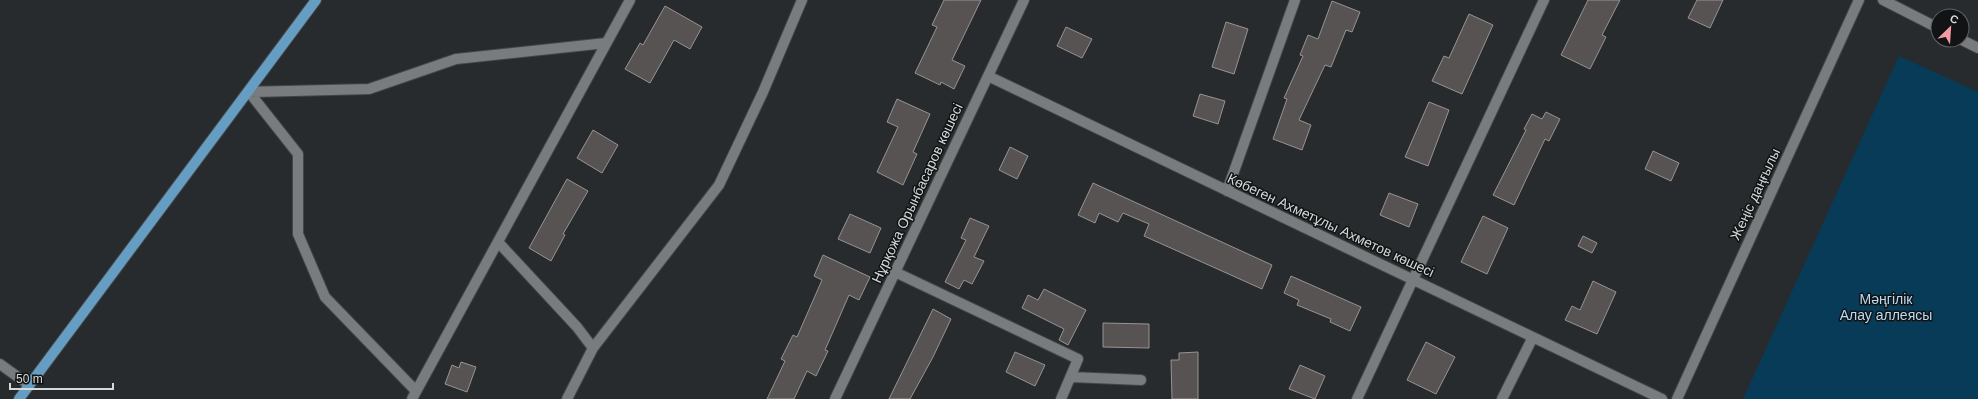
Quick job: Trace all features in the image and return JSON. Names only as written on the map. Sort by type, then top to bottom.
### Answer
[{"type":"main road","points":[[19,399],[316,0]]},
{"type":"street","points":[[249,92],[298,154],[298,234],[325,298],[414,395],[630,0]]},
{"type":"street","points":[[567,399],[593,348],[719,185],[764,92],[802,0]]},
{"type":"street","name":"Нұрқожа Орынбасаров көшесі","points":[[835,399],[1024,0]]},
{"type":"street","points":[[1227,190],[1295,0]]},
{"type":"street","points":[[1357,399],[1544,0]]},
{"type":"street","name":"Жеңіс даңғылы","points":[[1676,399],[1859,0]]},
{"type":"street","points":[[1883,0],[1930,24]]},
{"type":"street","points":[[249,92],[369,89],[456,59],[606,43]]},
{"type":"street","name":"Көбеген Ахметұлы Ахметов көшесі","points":[[988,76],[1662,399]]},
{"type":"street","points":[[498,242],[578,327],[593,348]]},
{"type":"street","points":[[895,272],[1078,359],[1061,399]]},
{"type":"street","points":[[1502,399],[1533,337]]},
{"type":"street","points":[[0,364],[29,385]]},
{"type":"street","points":[[1070,377],[1141,380]]},
{"type":"green space","name":"Мәңгілік Алау аллеясы","points":[[1899,56],[1978,92],[1978,399],[1743,399]]},
{"type":"building","points":[[944,0],[981,0],[952,60],[965,66],[954,89],[941,82],[940,85],[915,73],[937,27],[932,25]]},
{"type":"building","points":[[1588,0],[1620,0],[1602,35],[1606,37],[1590,69],[1561,55]]},
{"type":"building","points":[[1697,0],[1723,0],[1710,28],[1688,18]]},
{"type":"building","points":[[1332,1],[1360,12],[1352,32],[1346,30],[1331,67],[1325,65],[1299,120],[1311,125],[1302,150],[1273,139],[1287,99],[1284,98],[1303,56],[1300,55],[1308,35],[1318,39]]},
{"type":"building","points":[[665,6],[702,27],[690,49],[674,40],[650,83],[625,69],[640,43],[643,45]]},
{"type":"building","points":[[1469,14],[1493,25],[1462,94],[1432,81],[1444,56],[1449,58]]},
{"type":"building","points":[[1226,22],[1248,29],[1234,74],[1212,67]]},
{"type":"building","points":[[1066,27],[1092,39],[1082,58],[1057,46]]},
{"type":"building","points":[[1200,94],[1225,101],[1218,124],[1193,116]]},
{"type":"building","points":[[897,99],[930,114],[913,152],[917,154],[903,185],[877,172],[898,127],[887,122]]},
{"type":"building","points":[[1429,102],[1449,110],[1428,166],[1405,157]]},
{"type":"building","points":[[1546,112],[1560,119],[1549,141],[1545,139],[1514,205],[1493,195],[1526,130],[1524,129],[1532,114],[1542,119]]},
{"type":"building","points":[[593,130],[618,145],[602,173],[577,158]]},
{"type":"building","points":[[1010,147],[1028,156],[1017,179],[999,170]]},
{"type":"building","points":[[1653,151],[1679,163],[1671,181],[1645,169]]},
{"type":"building","points":[[567,179],[588,191],[563,234],[565,235],[551,261],[529,248]]},
{"type":"building","points":[[1093,183],[1272,265],[1262,289],[1144,236],[1149,224],[1123,213],[1118,222],[1099,213],[1095,223],[1078,215]]},
{"type":"building","points":[[1389,193],[1418,204],[1409,227],[1380,215]]},
{"type":"building","points":[[850,214],[881,228],[870,253],[838,239]]},
{"type":"building","points":[[1483,216],[1508,228],[1487,274],[1461,262]]},
{"type":"building","points":[[970,218],[989,226],[974,257],[984,261],[972,284],[964,280],[959,289],[945,282],[966,240],[961,238]]},
{"type":"building","points":[[1583,236],[1597,243],[1592,253],[1578,246]]},
{"type":"building","points":[[823,255],[870,277],[859,300],[849,295],[825,350],[828,351],[816,376],[807,371],[794,399],[767,399],[785,361],[781,359],[793,335],[797,337],[822,280],[814,276]]},
{"type":"building","points":[[1291,276],[1361,307],[1350,331],[1330,322],[1331,319],[1297,305],[1299,300],[1284,293]]},
{"type":"building","points":[[1593,281],[1616,292],[1597,334],[1565,320],[1572,306],[1580,310]]},
{"type":"building","points":[[1044,289],[1086,310],[1068,345],[1059,340],[1064,329],[1022,308],[1028,295],[1038,300]]},
{"type":"building","points":[[933,309],[951,319],[933,357],[910,399],[889,399]]},
{"type":"building","points":[[1103,323],[1149,324],[1149,348],[1103,347]]},
{"type":"building","points":[[1426,342],[1455,357],[1436,394],[1407,380]]},
{"type":"building","points":[[1015,352],[1045,365],[1035,386],[1006,372]]},
{"type":"building","points":[[1198,352],[1198,399],[1172,399],[1171,360],[1179,360],[1179,353]]},
{"type":"building","points":[[461,362],[476,367],[467,392],[445,384],[452,365],[459,368]]},
{"type":"building","points":[[1300,365],[1325,376],[1315,399],[1289,389]]}]
